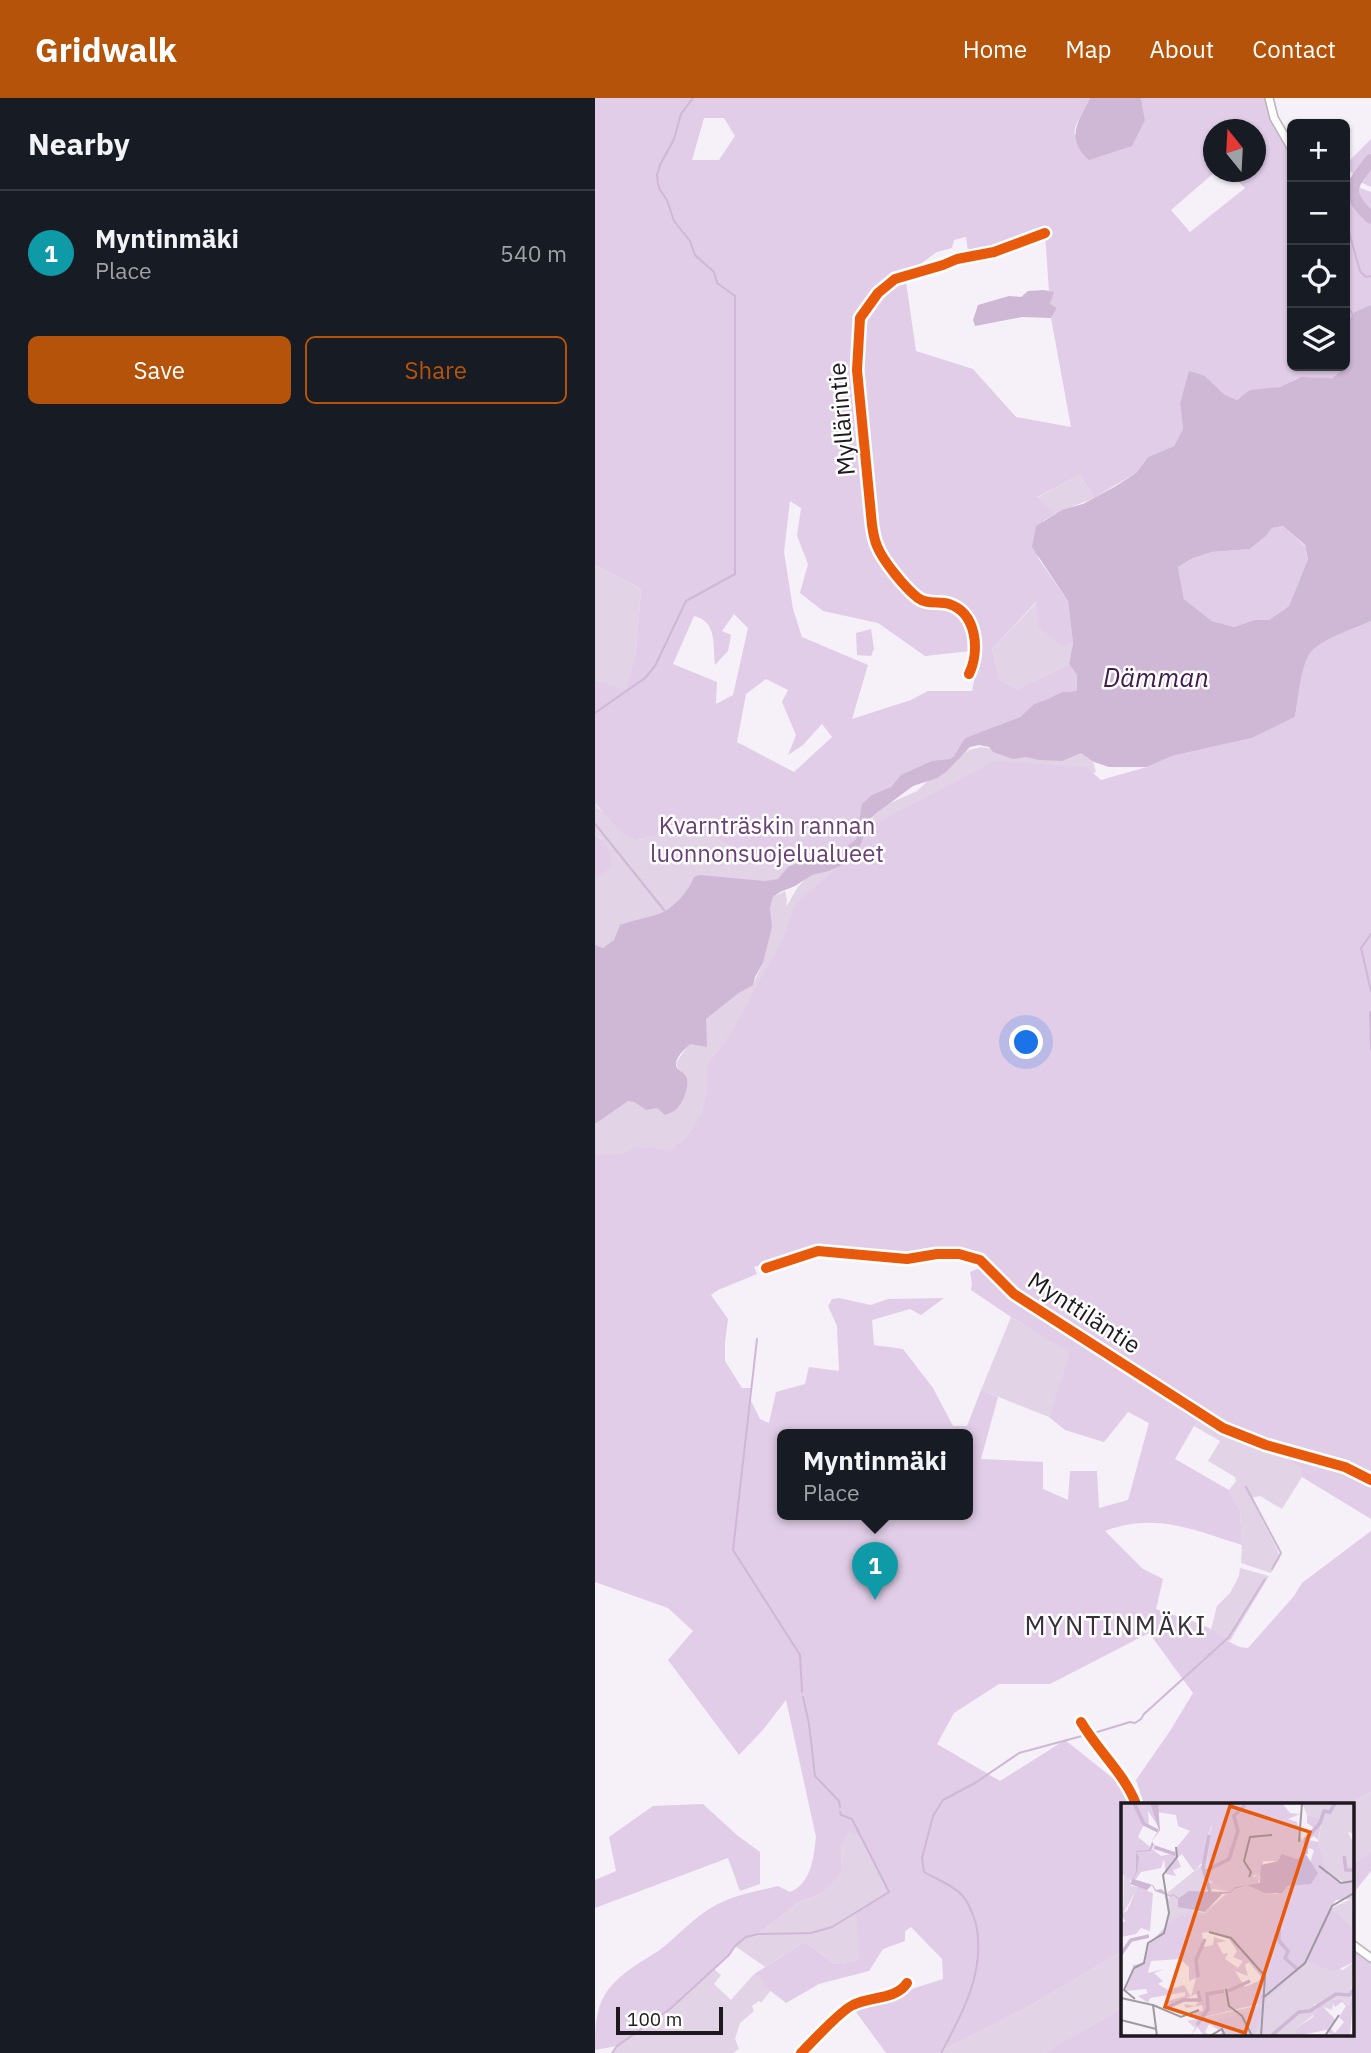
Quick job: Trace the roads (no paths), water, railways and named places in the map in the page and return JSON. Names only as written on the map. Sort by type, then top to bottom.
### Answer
[{"type":"street","points":[[1269,98],[1274,118],[1287,140]]},
{"type":"street","name":"Myllärintie","points":[[969,674],[974,662],[974,637],[969,618],[961,609],[946,603],[929,603],[918,598],[888,564],[876,544],[857,370],[860,318],[878,293],[895,279],[957,259],[994,252],[1045,233]]},
{"type":"street","name":"Mynttiläntie","points":[[765,1268],[818,1251],[907,1259],[937,1254],[959,1254],[980,1259],[1014,1294],[1223,1428],[1266,1445],[1345,1468],[1371,1480]]},
{"type":"street","points":[[1081,1722],[1091,1739],[1125,1780],[1136,1803]]},
{"type":"street","points":[[1353,1945],[1371,1958]]},
{"type":"street","points":[[801,2053],[852,2005],[896,1993],[908,1983]]},
{"type":"water","points":[[1090,98],[1141,98],[1145,120],[1132,146],[1089,160],[1082,152],[1077,144],[1076,130]]},
{"type":"water","points":[[1028,291],[1054,292],[1050,304],[1057,308],[1051,318],[1022,317],[975,326],[973,320],[978,305],[1009,296],[1021,297]]},
{"type":"water","name":"Dämman","points":[[1371,305],[1371,621],[1331,638],[1311,652],[1302,674],[1295,717],[1252,738],[1172,756],[1147,767],[1109,767],[1094,762],[1081,753],[1062,761],[1026,757],[1013,759],[993,752],[989,747],[970,747],[946,772],[913,786],[870,819],[858,851],[844,864],[812,875],[773,897],[770,908],[772,927],[763,963],[753,985],[706,1019],[707,1047],[690,1044],[677,1059],[676,1067],[687,1078],[685,1095],[678,1108],[665,1115],[657,1108],[646,1110],[628,1101],[595,1124],[595,945],[603,948],[614,940],[620,925],[659,914],[670,908],[684,894],[694,877],[700,875],[765,881],[778,879],[788,867],[811,858],[834,857],[856,839],[862,804],[872,795],[891,787],[901,775],[932,761],[950,759],[965,738],[1020,717],[1034,704],[1062,692],[1077,691],[1077,675],[1069,664],[1073,643],[1068,601],[1032,547],[1036,526],[1062,510],[1083,504],[1116,486],[1137,472],[1148,457],[1174,446],[1183,429],[1180,404],[1189,371],[1205,376],[1225,395],[1237,400],[1250,390],[1280,387],[1301,377],[1332,378],[1341,371],[1350,371],[1350,318],[1355,312]],"holes":[[[1283,526],[1305,545],[1308,559],[1289,606],[1269,620],[1254,620],[1234,627],[1212,621],[1184,599],[1178,567],[1193,558],[1212,552],[1250,549],[1272,528]]]},
{"type":"waterway","points":[[595,713],[645,678],[655,666],[686,601],[735,574],[735,296],[717,283],[714,272],[695,255],[690,241],[674,221],[667,200],[660,190],[657,175],[674,139],[681,114],[693,98]]},
{"type":"waterway","points":[[1371,160],[1353,189],[1357,202],[1371,218]]},
{"type":"waterway","points":[[1350,236],[1360,271],[1366,277],[1371,276]]},
{"type":"waterway","points":[[1350,310],[1353,315]]},
{"type":"waterway","points":[[595,824],[664,910]]},
{"type":"waterway","points":[[1371,934],[1361,948],[1371,991]]},
{"type":"waterway","points":[[1370,1012],[1371,1049]]},
{"type":"waterway","points":[[757,1339],[733,1550],[800,1655],[802,1692]]},
{"type":"waterway","points":[[1246,1487],[1281,1553],[1272,1569]]},
{"type":"waterway","points":[[1094,1733],[1130,1722],[1135,1723],[1141,1719],[1229,1637],[1265,1579]]},
{"type":"waterway","points":[[803,1697],[815,1776],[839,1801],[840,1807]]},
{"type":"waterway","points":[[941,2053],[971,1991],[978,1958],[978,1941],[975,1920],[964,1898],[954,1888],[924,1872],[922,1858],[933,1816],[943,1800],[975,1783],[1019,1753],[1082,1736]]},
{"type":"waterway","points":[[612,2053],[617,2046],[670,2009],[746,1937],[758,1934],[811,1933],[832,1927],[889,1892],[852,1819],[840,1812]]},
{"type":"place","name":"Myntinmäki","points":[[875,1600]]},
{"type":"district","name":"MYNTINMÄKI","points":[[1116,1626]]},
{"type":"park label","name":"Kvarnträskin rannan luonnonsuojelualueet","points":[[767,840]]}]
